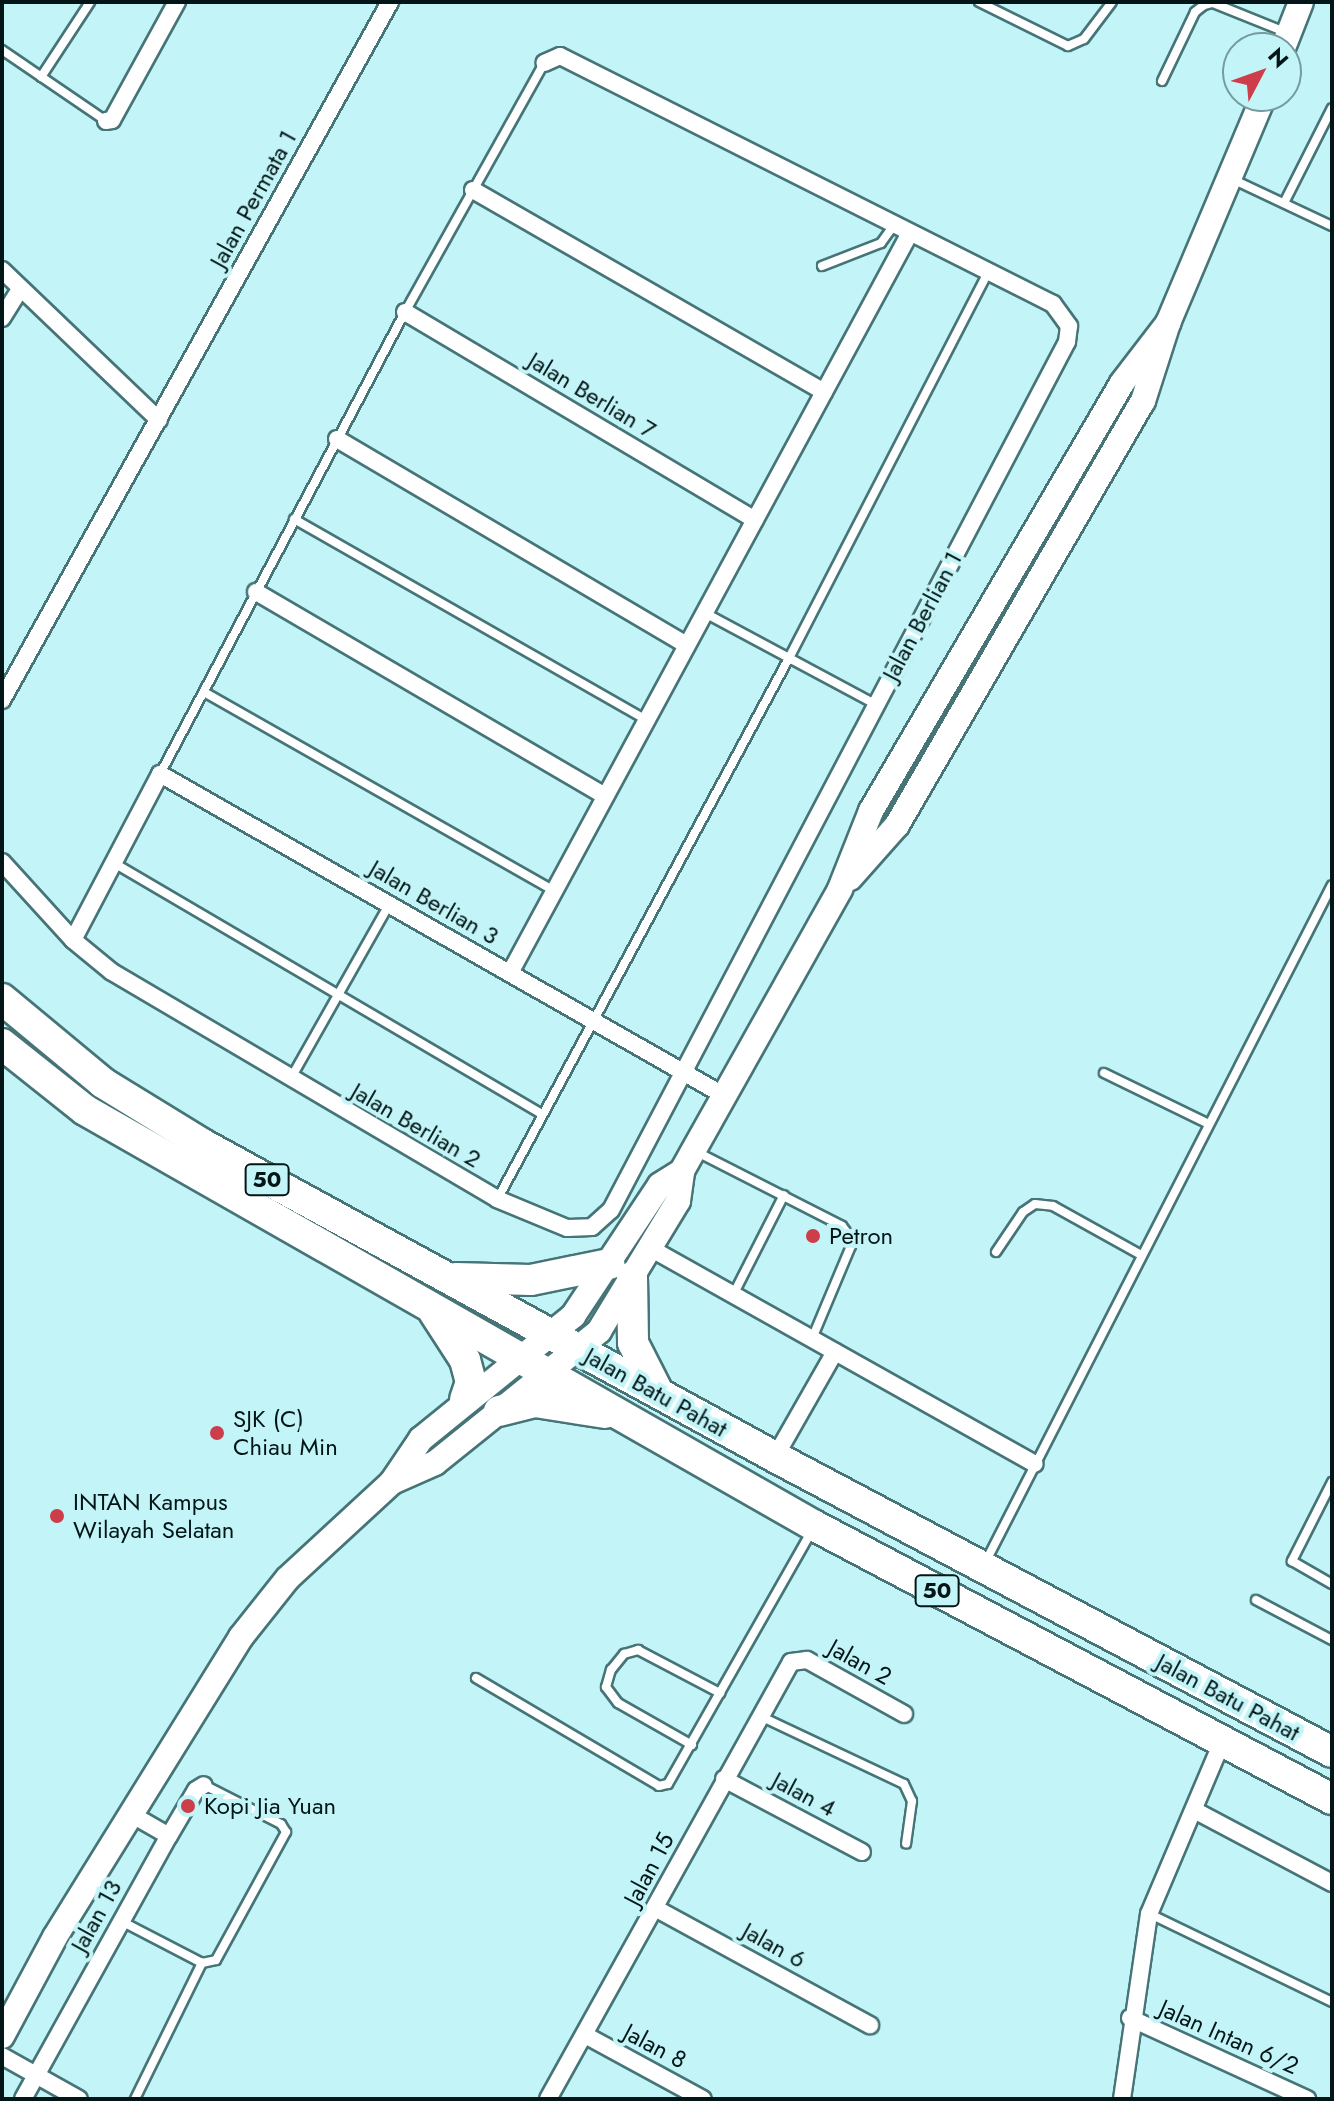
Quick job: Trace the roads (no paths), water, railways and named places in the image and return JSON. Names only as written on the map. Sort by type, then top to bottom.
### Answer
[{"type":"highway","name":"Jalan Batu Pahat","points":[[2,999],[103,1083],[204,1145],[775,1457],[1328,1746]]},
{"type":"highway","name":"Jalan Batu Pahat","points":[[2,1044],[85,1110],[634,1419],[815,1526],[1332,1799]]},
{"type":"highway","points":[[446,1277],[531,1280],[621,1271],[633,1343],[658,1392]]},
{"type":"highway","points":[[430,1306],[465,1360],[471,1382],[465,1399]]},
{"type":"highway","points":[[499,1411],[535,1402],[634,1419]]},
{"type":"street","points":[[106,121],[112,120],[177,2]]},
{"type":"street","name":"Jalan Permata 1","points":[[2,700],[390,2]]},
{"type":"street","points":[[1289,32],[1301,2]]},
{"type":"street","name":"Jalan Berlian 1","points":[[544,63],[560,56],[1053,304],[1069,326],[1067,342],[875,704],[685,1073]]},
{"type":"street","points":[[2,2036],[129,1813],[241,1637],[288,1578],[392,1482],[421,1439],[465,1399],[573,1316],[650,1248],[678,1201],[688,1161],[840,889],[871,811],[1122,383],[1168,323],[1232,179],[1258,112]]},
{"type":"street","points":[[473,190],[824,392]]},
{"type":"street","points":[[510,973],[910,233]]},
{"type":"street","points":[[2,270],[159,420]]},
{"type":"street","points":[[2,318],[20,289]]},
{"type":"street","name":"Jalan Berlian 7","points":[[405,312],[755,520]]},
{"type":"street","points":[[337,439],[687,645]]},
{"type":"street","points":[[256,592],[605,796]]},
{"type":"street","points":[[73,940],[160,774]]},
{"type":"street","name":"Jalan Berlian 3","points":[[160,774],[725,1096]]},
{"type":"street","name":"Jalan Berlian 2","points":[[2,862],[73,940],[112,972],[290,1080],[497,1199],[567,1228],[592,1227],[605,1219],[685,1073]]},
{"type":"street","points":[[392,1482],[435,1463],[599,1331],[621,1271],[660,1185],[688,1161]]},
{"type":"street","points":[[650,1248],[1035,1464]]},
{"type":"street","points":[[775,1457],[835,1352]]},
{"type":"street","name":"Jalan 2","points":[[791,1662],[807,1660],[904,1714]]},
{"type":"street","name":"Jalan 15","points":[[548,2099],[791,1662]]},
{"type":"street","points":[[1122,2099],[1130,2018],[1149,1914],[1222,1742]]},
{"type":"street","name":"Jalan 4","points":[[724,1779],[862,1852]]},
{"type":"street","name":"Jalan 13","points":[[23,2099],[169,1836],[196,1790],[204,1785]]},
{"type":"street","points":[[1194,1810],[1332,1883]]},
{"type":"street","points":[[129,1813],[169,1836]]},
{"type":"street","name":"Jalan 6","points":[[655,1908],[870,2025]]},
{"type":"street","name":"Jalan Intan 6/2","points":[[1130,2018],[1307,2099]]},
{"type":"street","name":"Jalan 8","points":[[585,2035],[703,2099]]},
{"type":"street","points":[[2,2056],[79,2099]]},
{"type":"lane","points":[[41,77],[90,2]]},
{"type":"lane","points":[[979,2],[1068,46],[1084,39],[1112,2]]},
{"type":"lane","points":[[1162,81],[1195,12],[1204,5],[1213,3],[1269,32]]},
{"type":"lane","points":[[2,50],[106,121]]},
{"type":"lane","points":[[160,774],[405,312],[544,63]]},
{"type":"lane","points":[[1284,203],[1332,108]]},
{"type":"lane","points":[[1232,179],[1332,226]]},
{"type":"lane","points":[[822,266],[881,243],[894,225]]},
{"type":"lane","points":[[497,1199],[789,658],[988,272]]},
{"type":"lane","points":[[294,519],[647,720]]},
{"type":"lane","points":[[705,612],[875,704]]},
{"type":"lane","points":[[204,692],[554,891]]},
{"type":"lane","points":[[113,862],[542,1114]]},
{"type":"lane","points":[[982,1567],[1207,1123],[1332,885]]},
{"type":"lane","points":[[290,1080],[390,904]]},
{"type":"lane","points":[[1104,1073],[1207,1123]]},
{"type":"lane","points":[[688,1161],[784,1195],[842,1226],[849,1235],[851,1246],[812,1339]]},
{"type":"lane","points":[[733,1295],[784,1195]]},
{"type":"lane","points":[[996,1252],[1023,1212],[1035,1204],[1053,1206],[1141,1255]]},
{"type":"lane","points":[[1332,1482],[1292,1561],[1329,1582],[1332,1570]]},
{"type":"lane","points":[[476,1678],[659,1786],[675,1775],[815,1526]]},
{"type":"lane","points":[[1256,1600],[1332,1640]]},
{"type":"lane","points":[[692,1745],[618,1703],[606,1687],[611,1670],[624,1654],[638,1650],[720,1693]]},
{"type":"lane","points":[[760,1716],[904,1784],[912,1801],[906,1844]]},
{"type":"lane","points":[[121,1921],[202,1963],[216,1960],[286,1832],[281,1824],[204,1785]]},
{"type":"lane","points":[[1149,1914],[1332,2002]]},
{"type":"lane","points":[[135,2099],[202,1963]]},
{"type":"place","name":"Petron","points":[[813,1236]]},
{"type":"place","name":"SJK (C) Chiau Min","points":[[217,1433]]},
{"type":"place","name":"INTAN Kampus Wilayah Selatan","points":[[57,1516]]},
{"type":"place","name":"Kopi Jia Yuan","points":[[188,1806]]}]
